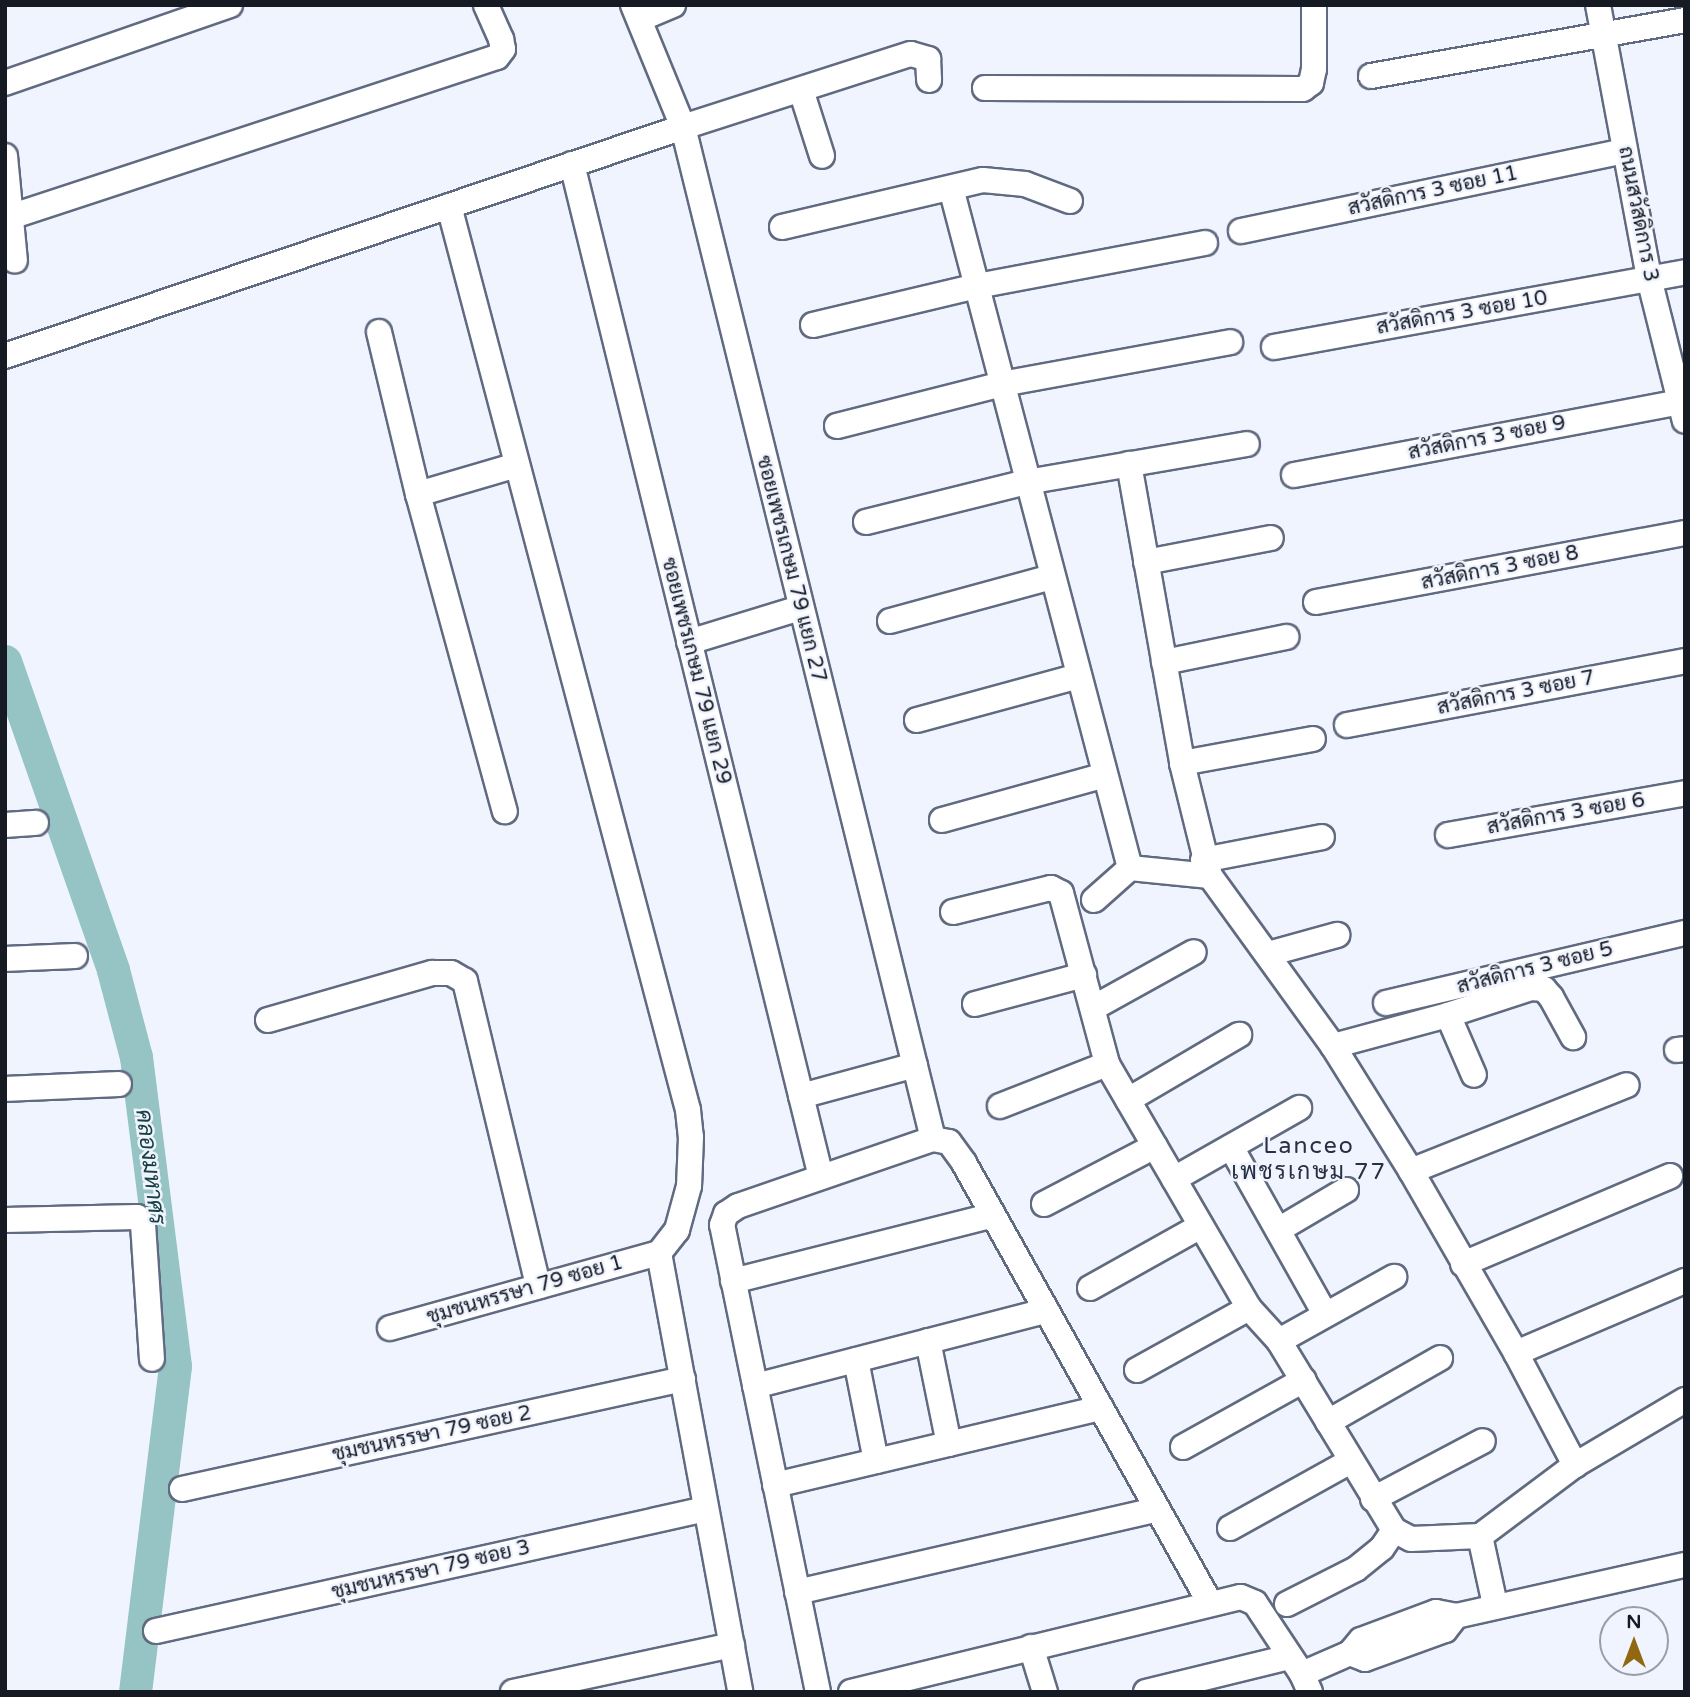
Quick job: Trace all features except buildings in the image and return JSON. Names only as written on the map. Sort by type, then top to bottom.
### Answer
[{"type":"street","points":[[5,83],[230,5]]},
{"type":"street","points":[[13,216],[498,57],[503,49],[501,39],[486,5]]},
{"type":"street","points":[[636,12],[673,5]]},
{"type":"street","points":[[985,88],[1303,89],[1311,83],[1314,69],[1314,5]]},
{"type":"street","name":"ถนนสวัสดิการ 3","points":[[1598,5],[1649,278],[1683,412]]},
{"type":"street","name":"ซอยเพชรเกษม 79 แยก 27","points":[[636,12],[683,127],[933,1139]]},
{"type":"street","points":[[1371,76],[1685,20]]},
{"type":"street","points":[[5,356],[683,127],[911,54],[928,60],[929,80]]},
{"type":"street","points":[[801,90],[822,156]]},
{"type":"street","name":"สวัสดิการ 3 ซอย 11","points":[[1241,231],[1625,152]]},
{"type":"street","points":[[5,156],[13,216],[15,261]]},
{"type":"street","name":"ซอยเพชรเกษม 79 แยก 29","points":[[572,164],[821,1177]]},
{"type":"street","points":[[782,227],[983,180],[1025,184],[1070,201]]},
{"type":"street","points":[[951,188],[1130,868]]},
{"type":"street","points":[[449,206],[688,1110],[691,1138],[689,1186],[677,1230],[659,1253],[740,1692]]},
{"type":"street","points":[[813,325],[977,286],[1205,243]]},
{"type":"street","name":"สวัสดิการ 3 ซอย 10","points":[[1274,347],[1685,272]]},
{"type":"street","points":[[379,332],[418,495],[505,811]]},
{"type":"street","points":[[837,426],[1002,384],[1230,342]]},
{"type":"street","name":"สวัสดิการ 3 ซอย 9","points":[[1294,475],[1683,412]]},
{"type":"street","points":[[866,522],[1027,482],[1248,444]]},
{"type":"street","points":[[1129,464],[1182,763],[1207,868],[1333,1046],[1411,1171],[1516,1353],[1575,1465]]},
{"type":"street","points":[[418,495],[517,465]]},
{"type":"street","name":"สวัสดิการ 3 ซอย 8","points":[[1316,602],[1685,533]]},
{"type":"street","points":[[1146,562],[1271,538]]},
{"type":"street","points":[[890,621],[1052,577]]},
{"type":"street","points":[[689,642],[800,608]]},
{"type":"street","points":[[1164,662],[1286,637]]},
{"type":"street","name":"สวัสดิการ 3 ซอย 7","points":[[1348,725],[1685,661]]},
{"type":"street","points":[[917,720],[1079,676]]},
{"type":"street","points":[[1182,763],[1313,739]]},
{"type":"street","points":[[942,820],[1105,775]]},
{"type":"street","name":"สวัสดิการ 3 ซอย 6","points":[[1447,835],[1685,793]]},
{"type":"street","points":[[5,825],[36,823]]},
{"type":"street","points":[[1094,900],[1130,868],[1207,868],[1322,837]]},
{"type":"street","points":[[953,912],[1057,889],[1061,893],[1107,1064],[1249,1308],[1279,1341],[1394,1530],[1411,1539],[1480,1536],[1575,1465],[1685,1401]]},
{"type":"street","name":"สวัสดิการ 3 ซอย 5","points":[[1386,1003],[1685,933]]},
{"type":"street","points":[[1268,954],[1337,935]]},
{"type":"street","points":[[1093,1008],[1194,952]]},
{"type":"street","points":[[5,959],[75,956]]},
{"type":"street","points":[[268,1020],[432,973],[452,972],[465,981],[538,1286]]},
{"type":"street","points":[[975,1004],[1084,975]]},
{"type":"street","points":[[1333,1046],[1447,1015],[1531,988],[1544,989],[1573,1037]]},
{"type":"street","points":[[1447,1015],[1474,1075]]},
{"type":"street","points":[[1128,1100],[1239,1035]]},
{"type":"street","points":[[1000,1106],[1107,1064]]},
{"type":"street","points":[[801,1096],[915,1065]]},
{"type":"street","points":[[5,1089],[119,1084]]},
{"type":"street","points":[[1411,1171],[1627,1085]]},
{"type":"street","points":[[1174,1179],[1299,1108]]},
{"type":"street","points":[[818,1692],[722,1225],[726,1214],[738,1206],[933,1139],[949,1142],[993,1215],[1210,1603]]},
{"type":"street","points":[[1044,1204],[1154,1146]]},
{"type":"street","points":[[1231,1147],[1325,1314]]},
{"type":"street","points":[[1463,1264],[1670,1177]]},
{"type":"street","points":[[1278,1230],[1346,1190]]},
{"type":"street","points":[[733,1281],[993,1215]]},
{"type":"street","points":[[5,1220],[137,1217],[143,1224],[152,1359]]},
{"type":"street","points":[[1090,1288],[1201,1226]]},
{"type":"street","name":"ชุมชนหรรษา 79 ซอย 1","points":[[390,1328],[659,1253]]},
{"type":"street","points":[[1279,1341],[1394,1277]]},
{"type":"street","points":[[1516,1353],[1685,1281]]},
{"type":"street","points":[[1137,1370],[1249,1308]]},
{"type":"street","points":[[755,1386],[1046,1311]]},
{"type":"street","points":[[928,1341],[949,1444]]},
{"type":"street","points":[[1328,1422],[1440,1358]]},
{"type":"street","points":[[856,1360],[876,1461]]},
{"type":"street","name":"ชุมชนหรรษา 79 ซอย 2","points":[[182,1489],[682,1378]]},
{"type":"street","points":[[1183,1447],[1304,1380]]},
{"type":"street","points":[[775,1485],[1101,1408]]},
{"type":"street","points":[[1373,1499],[1483,1441]]},
{"type":"street","points":[[1230,1528],[1351,1461]]},
{"type":"street","name":"ชุมชนหรรษา 79 ซอย 3","points":[[156,1631],[706,1508]]},
{"type":"street","points":[[797,1592],[1158,1510]]},
{"type":"street","points":[[1287,1604],[1356,1569],[1382,1548],[1394,1530]]},
{"type":"street","points":[[1480,1536],[1495,1605]]},
{"type":"street","points":[[1146,1692],[1301,1674],[1350,1653],[1361,1640],[1436,1612],[1456,1615],[1685,1565]]},
{"type":"street","points":[[851,1692],[1241,1597],[1255,1603],[1301,1674]]},
{"type":"street","points":[[513,1692],[732,1644]]},
{"type":"street","points":[[1031,1647],[1045,1692]]},
{"type":"waterway","name":"คลองมหาศร","points":[[5,661],[113,970],[136,1057],[175,1366],[135,1692]]},
{"type":"district","name":"Lanceo เพชรเกษม 77","points":[[1309,1159]]}]
